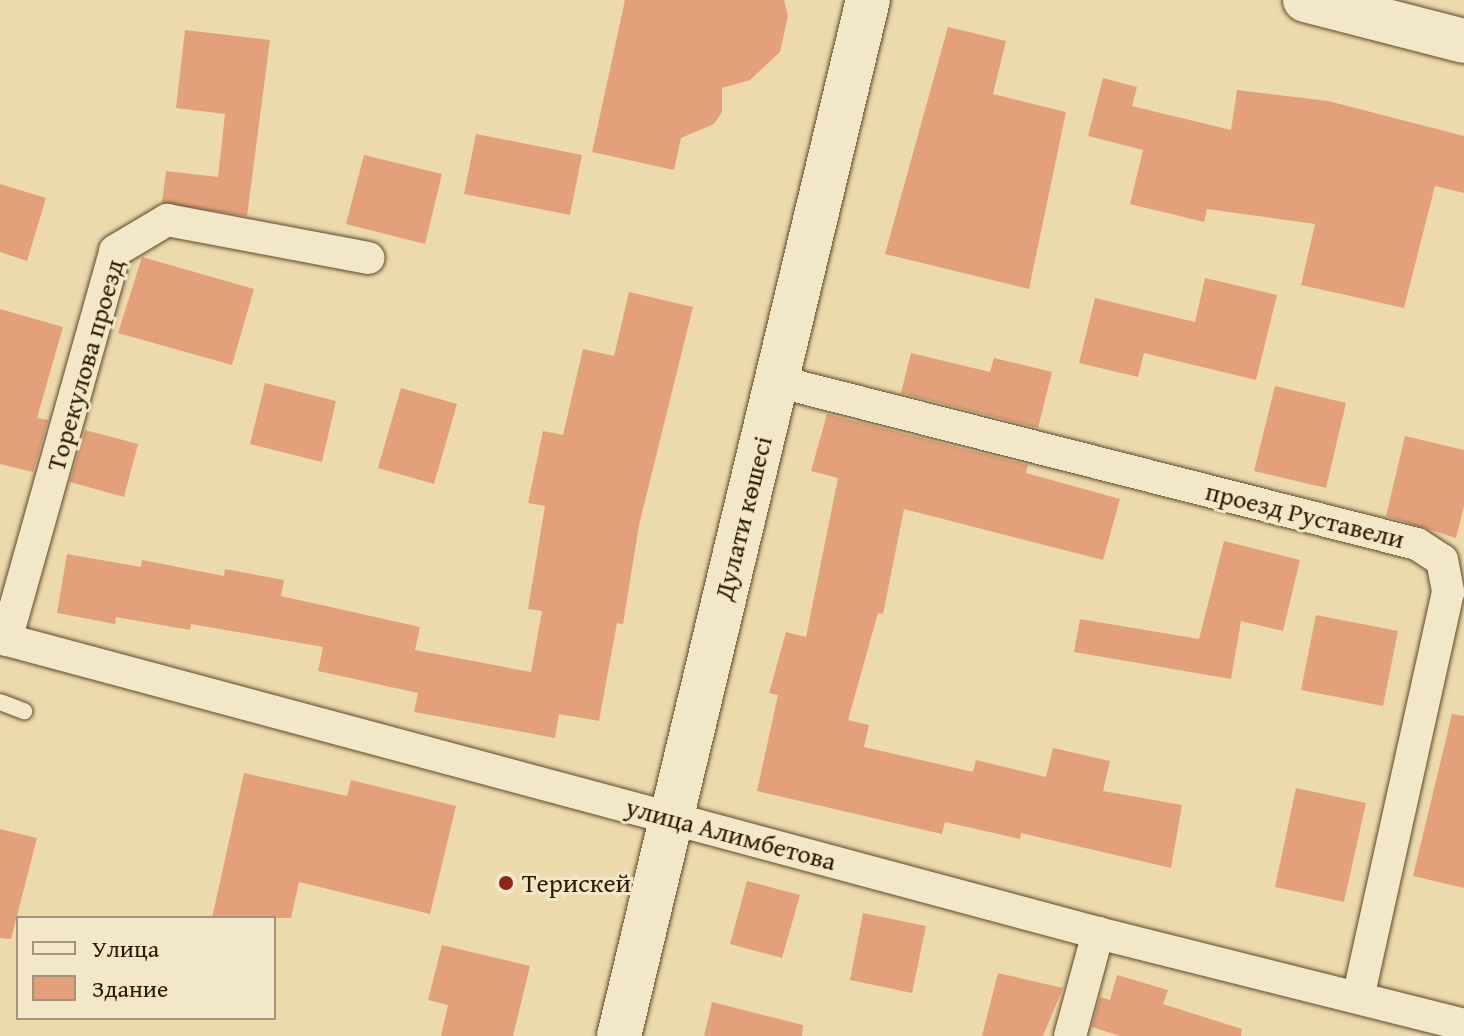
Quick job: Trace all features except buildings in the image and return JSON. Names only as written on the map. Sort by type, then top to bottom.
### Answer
[{"type":"main road","name":"Дулати көшесі","points":[[619,1036],[868,0]]},
{"type":"main road","points":[[1305,0],[1464,41]]},
{"type":"street","name":"Торекулова проезд","points":[[3,639],[115,251],[167,220],[368,258]]},
{"type":"street","name":"проезд Руставели","points":[[776,381],[1417,544],[1442,560],[1448,592],[1358,997]]},
{"type":"street","name":"улица Алимбетова","points":[[3,639],[1098,933],[1464,1025]]},
{"type":"street","points":[[1070,1036],[1098,933]]},
{"type":"lane","points":[[0,702],[24,711]]},
{"type":"place","name":"Терискей","points":[[506,883]]}]
